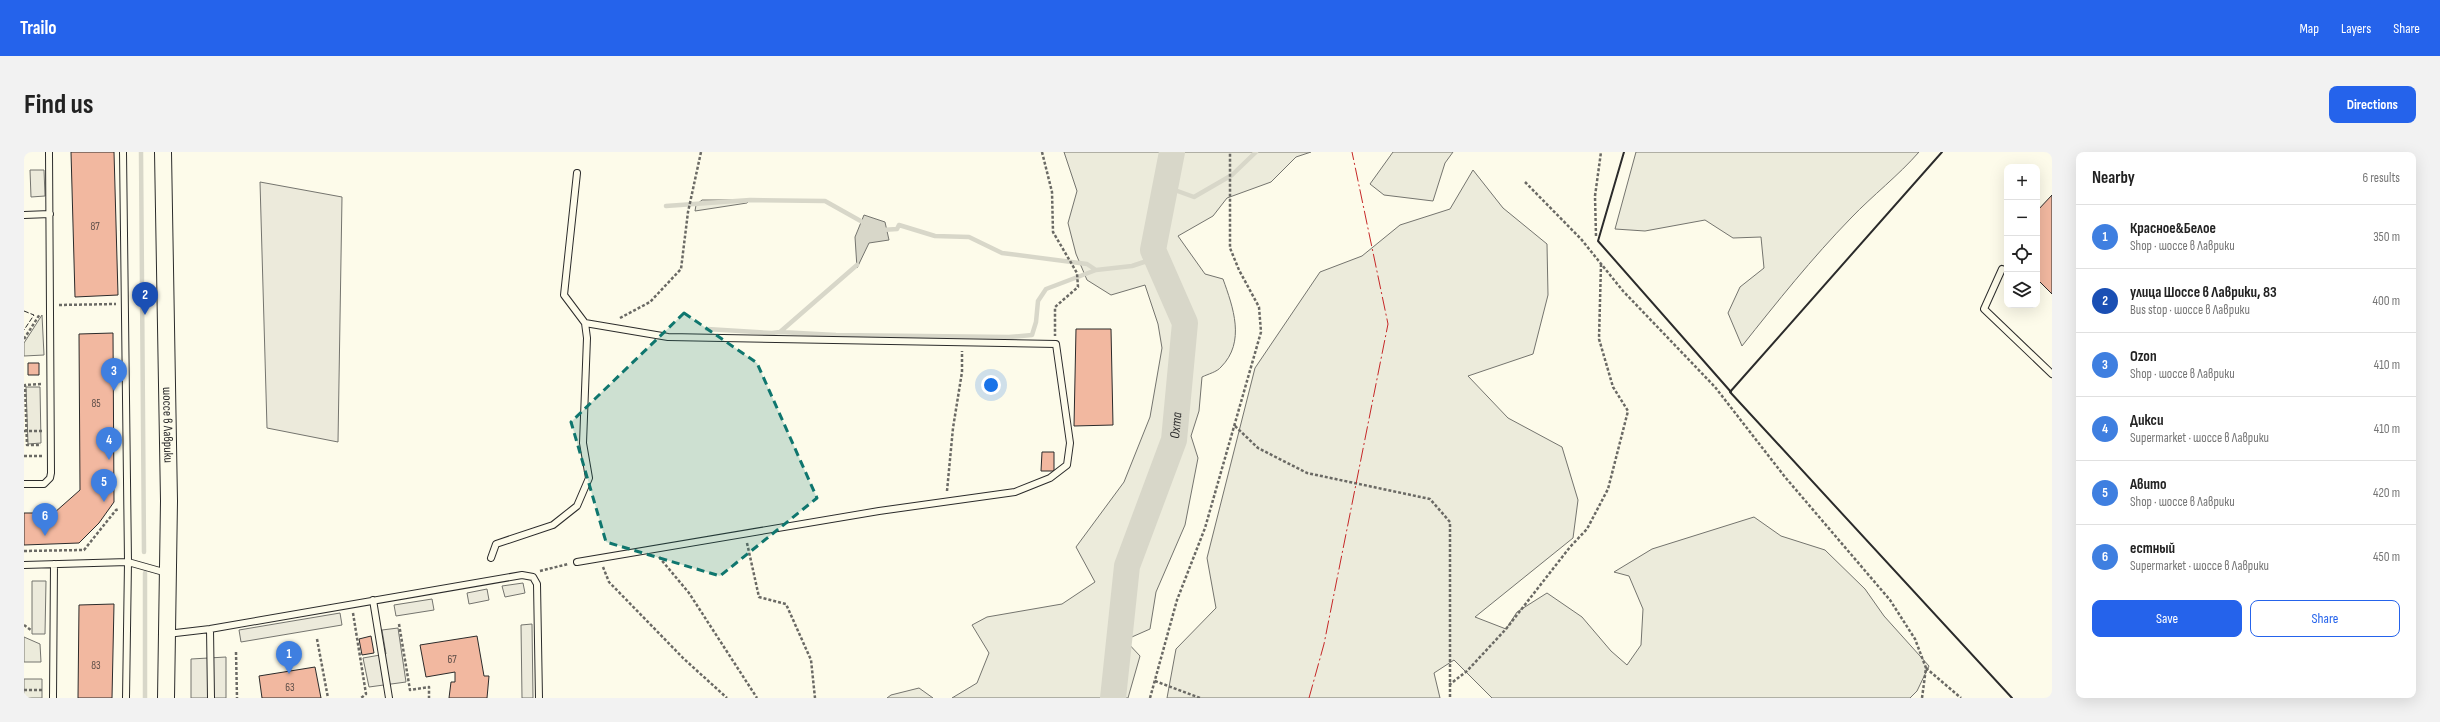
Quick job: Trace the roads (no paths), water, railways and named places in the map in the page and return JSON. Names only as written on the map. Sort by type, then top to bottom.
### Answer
[{"type":"street","name":"шоссе в Лаврики","points":[[163,152],[169,573],[166,698]]},
{"type":"lane","points":[[24,484],[44,484],[50,478],[51,473],[49,152]]},
{"type":"lane","points":[[123,152],[128,562],[126,698]]},
{"type":"lane","points":[[491,558],[496,544],[553,525],[577,506],[589,478],[583,443],[587,338],[585,323],[564,294],[578,173]]},
{"type":"lane","points":[[24,215],[50,214]]},
{"type":"lane","points":[[2002,269],[1984,309],[2052,374]]},
{"type":"lane","points":[[577,562],[654,550],[745,533],[1015,492],[1050,478],[1067,465],[1070,443],[1056,344],[668,336],[585,323]]},
{"type":"lane","points":[[24,565],[128,562],[169,573]]},
{"type":"lane","points":[[53,698],[54,564]]},
{"type":"lane","points":[[167,634],[210,629],[522,575],[533,577],[537,584],[539,698]]},
{"type":"lane","points":[[373,600],[389,698]]},
{"type":"lane","points":[[210,629],[210,698]]},
{"type":"waterway","points":[[141,152],[144,552]]},
{"type":"waterway","name":"Охта","points":[[1113,698],[1127,566],[1174,440],[1185,323],[1153,250],[1172,152]]},
{"type":"waterway","points":[[1169,170],[1172,189],[1194,197],[1232,175],[1256,152]]},
{"type":"waterway","points":[[666,206],[750,200],[825,201],[866,224]]},
{"type":"waterway","points":[[882,230],[897,229],[899,225],[935,236],[969,237],[1002,253],[1087,264],[1096,270]]},
{"type":"waterway","points":[[780,332],[836,335],[1009,337],[1032,335],[1036,322],[1038,301],[1046,289],[1096,270],[1132,266],[1156,258]]},
{"type":"waterway","points":[[707,329],[772,333],[780,332],[857,265]]},
{"type":"waterway","points":[[145,573],[145,698]]},
{"type":"place","name":"улица Шоссе в Лаврики, 83","points":[[145,315]]},
{"type":"place","name":"Ozon","points":[[114,391]]},
{"type":"place","name":"Дикси","points":[[109,460]]},
{"type":"place","name":"Авито","points":[[104,502]]},
{"type":"place","name":"естный","points":[[45,536]]},
{"type":"place","name":"Красное&Белое","points":[[289,674]]}]
